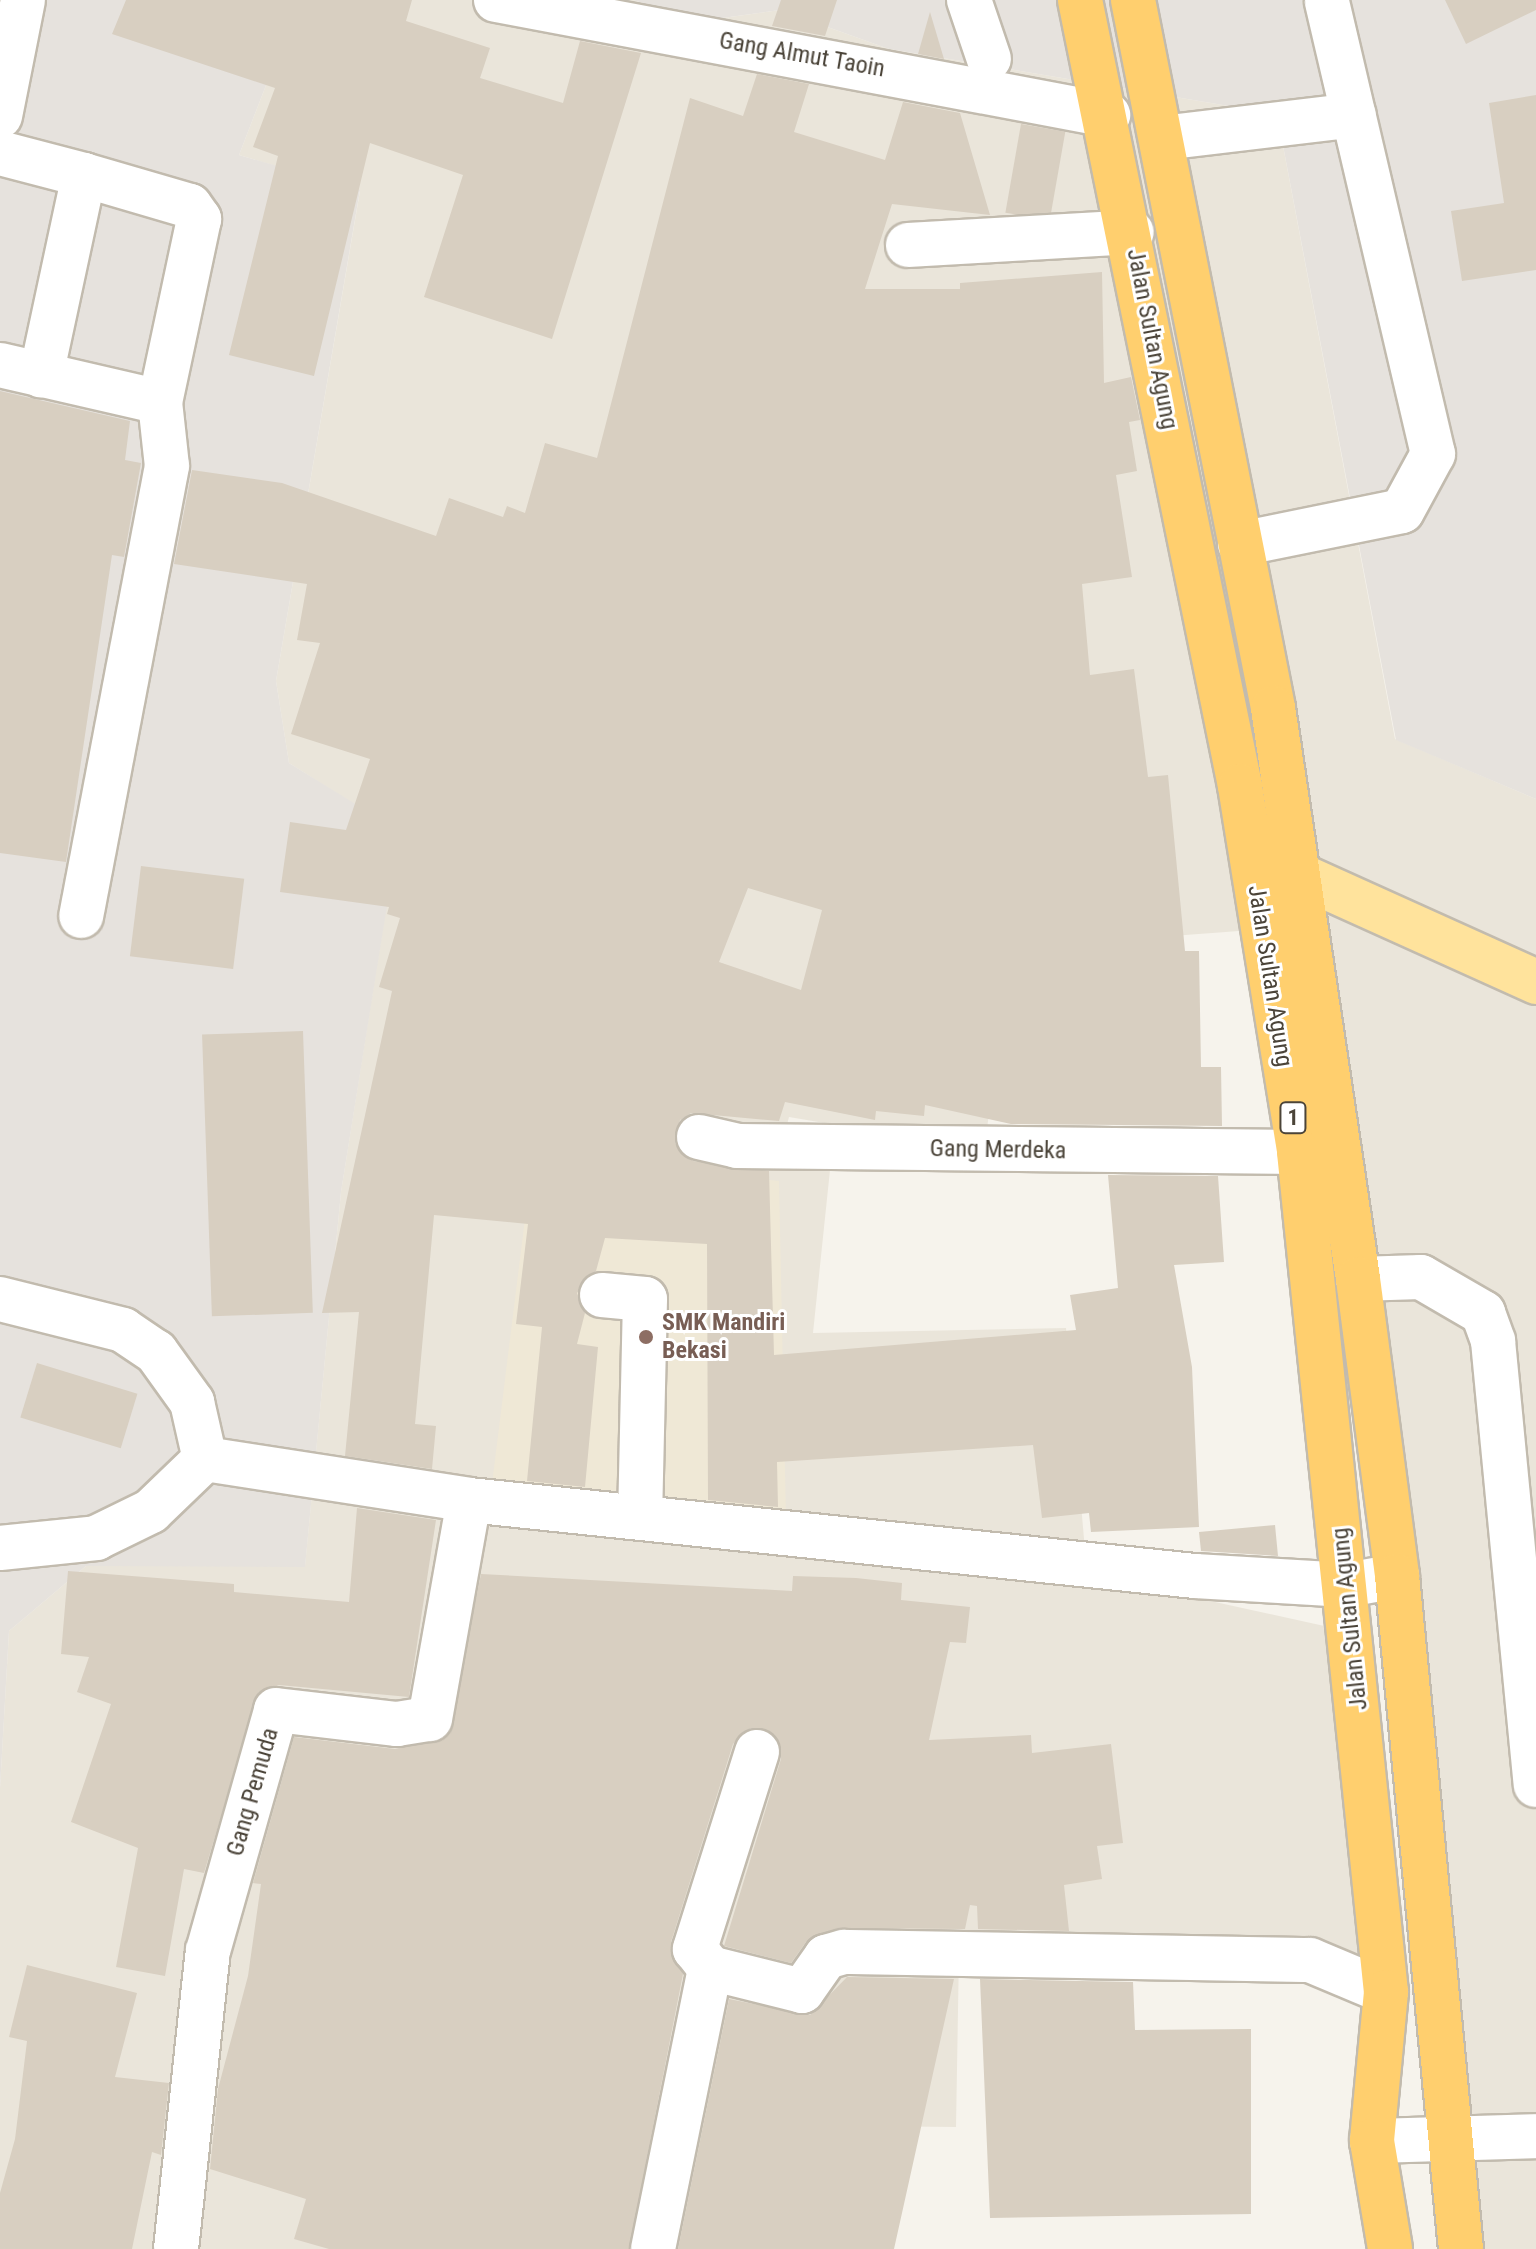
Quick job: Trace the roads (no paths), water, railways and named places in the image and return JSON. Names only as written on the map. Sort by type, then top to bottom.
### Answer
[{"type":"highway","name":"Jalan Sultan Agung","points":[[1080,0],[1132,232],[1240,786],[1299,1152],[1347,1585],[1386,1992],[1372,2141],[1390,2249]]},
{"type":"highway","name":"Jalan Sultan Agung","points":[[1133,0],[1240,544],[1358,1279],[1397,1576],[1461,2249]]},
{"type":"main road","points":[[1240,786],[1295,873],[1536,982]]},
{"type":"street","points":[[0,116],[23,0]]},
{"type":"street","name":"Gang Almut Taoin","points":[[496,0],[1108,115]]},
{"type":"street","points":[[969,0],[989,59]]},
{"type":"street","points":[[1240,544],[1402,511],[1433,454],[1327,1]]},
{"type":"street","points":[[1162,138],[1354,115]]},
{"type":"street","points":[[0,153],[190,206],[199,219],[160,402],[167,466],[81,916]]},
{"type":"street","points":[[84,175],[20,370],[160,402]]},
{"type":"street","points":[[908,245],[1132,232]]},
{"type":"street","name":"Gang Merdeka","points":[[699,1137],[737,1146],[1299,1152]]},
{"type":"street","points":[[1358,1279],[1421,1277],[1483,1313],[1493,1341],[1536,1785]]},
{"type":"street","points":[[602,1295],[645,1299],[640,1518]]},
{"type":"street","points":[[0,1299],[123,1330],[156,1352],[192,1402],[205,1459]]},
{"type":"street","points":[[205,1459],[469,1500],[1195,1576],[1347,1585],[1397,1576]]},
{"type":"street","points":[[0,1548],[96,1538],[151,1511],[205,1459]]},
{"type":"street","name":"Gang Pemuda","points":[[176,2249],[208,1951],[276,1710],[397,1724],[430,1719],[469,1500]]},
{"type":"street","points":[[757,1752],[695,1949],[710,1968],[802,1991],[826,1957],[844,1952],[1310,1960],[1386,1992]]},
{"type":"street","points":[[653,2249],[710,1968]]},
{"type":"street","points":[[1372,2141],[1453,2142],[1536,2136]]},
{"type":"place","name":"SMK Mandiri Bekasi","points":[[646,1337]]}]
